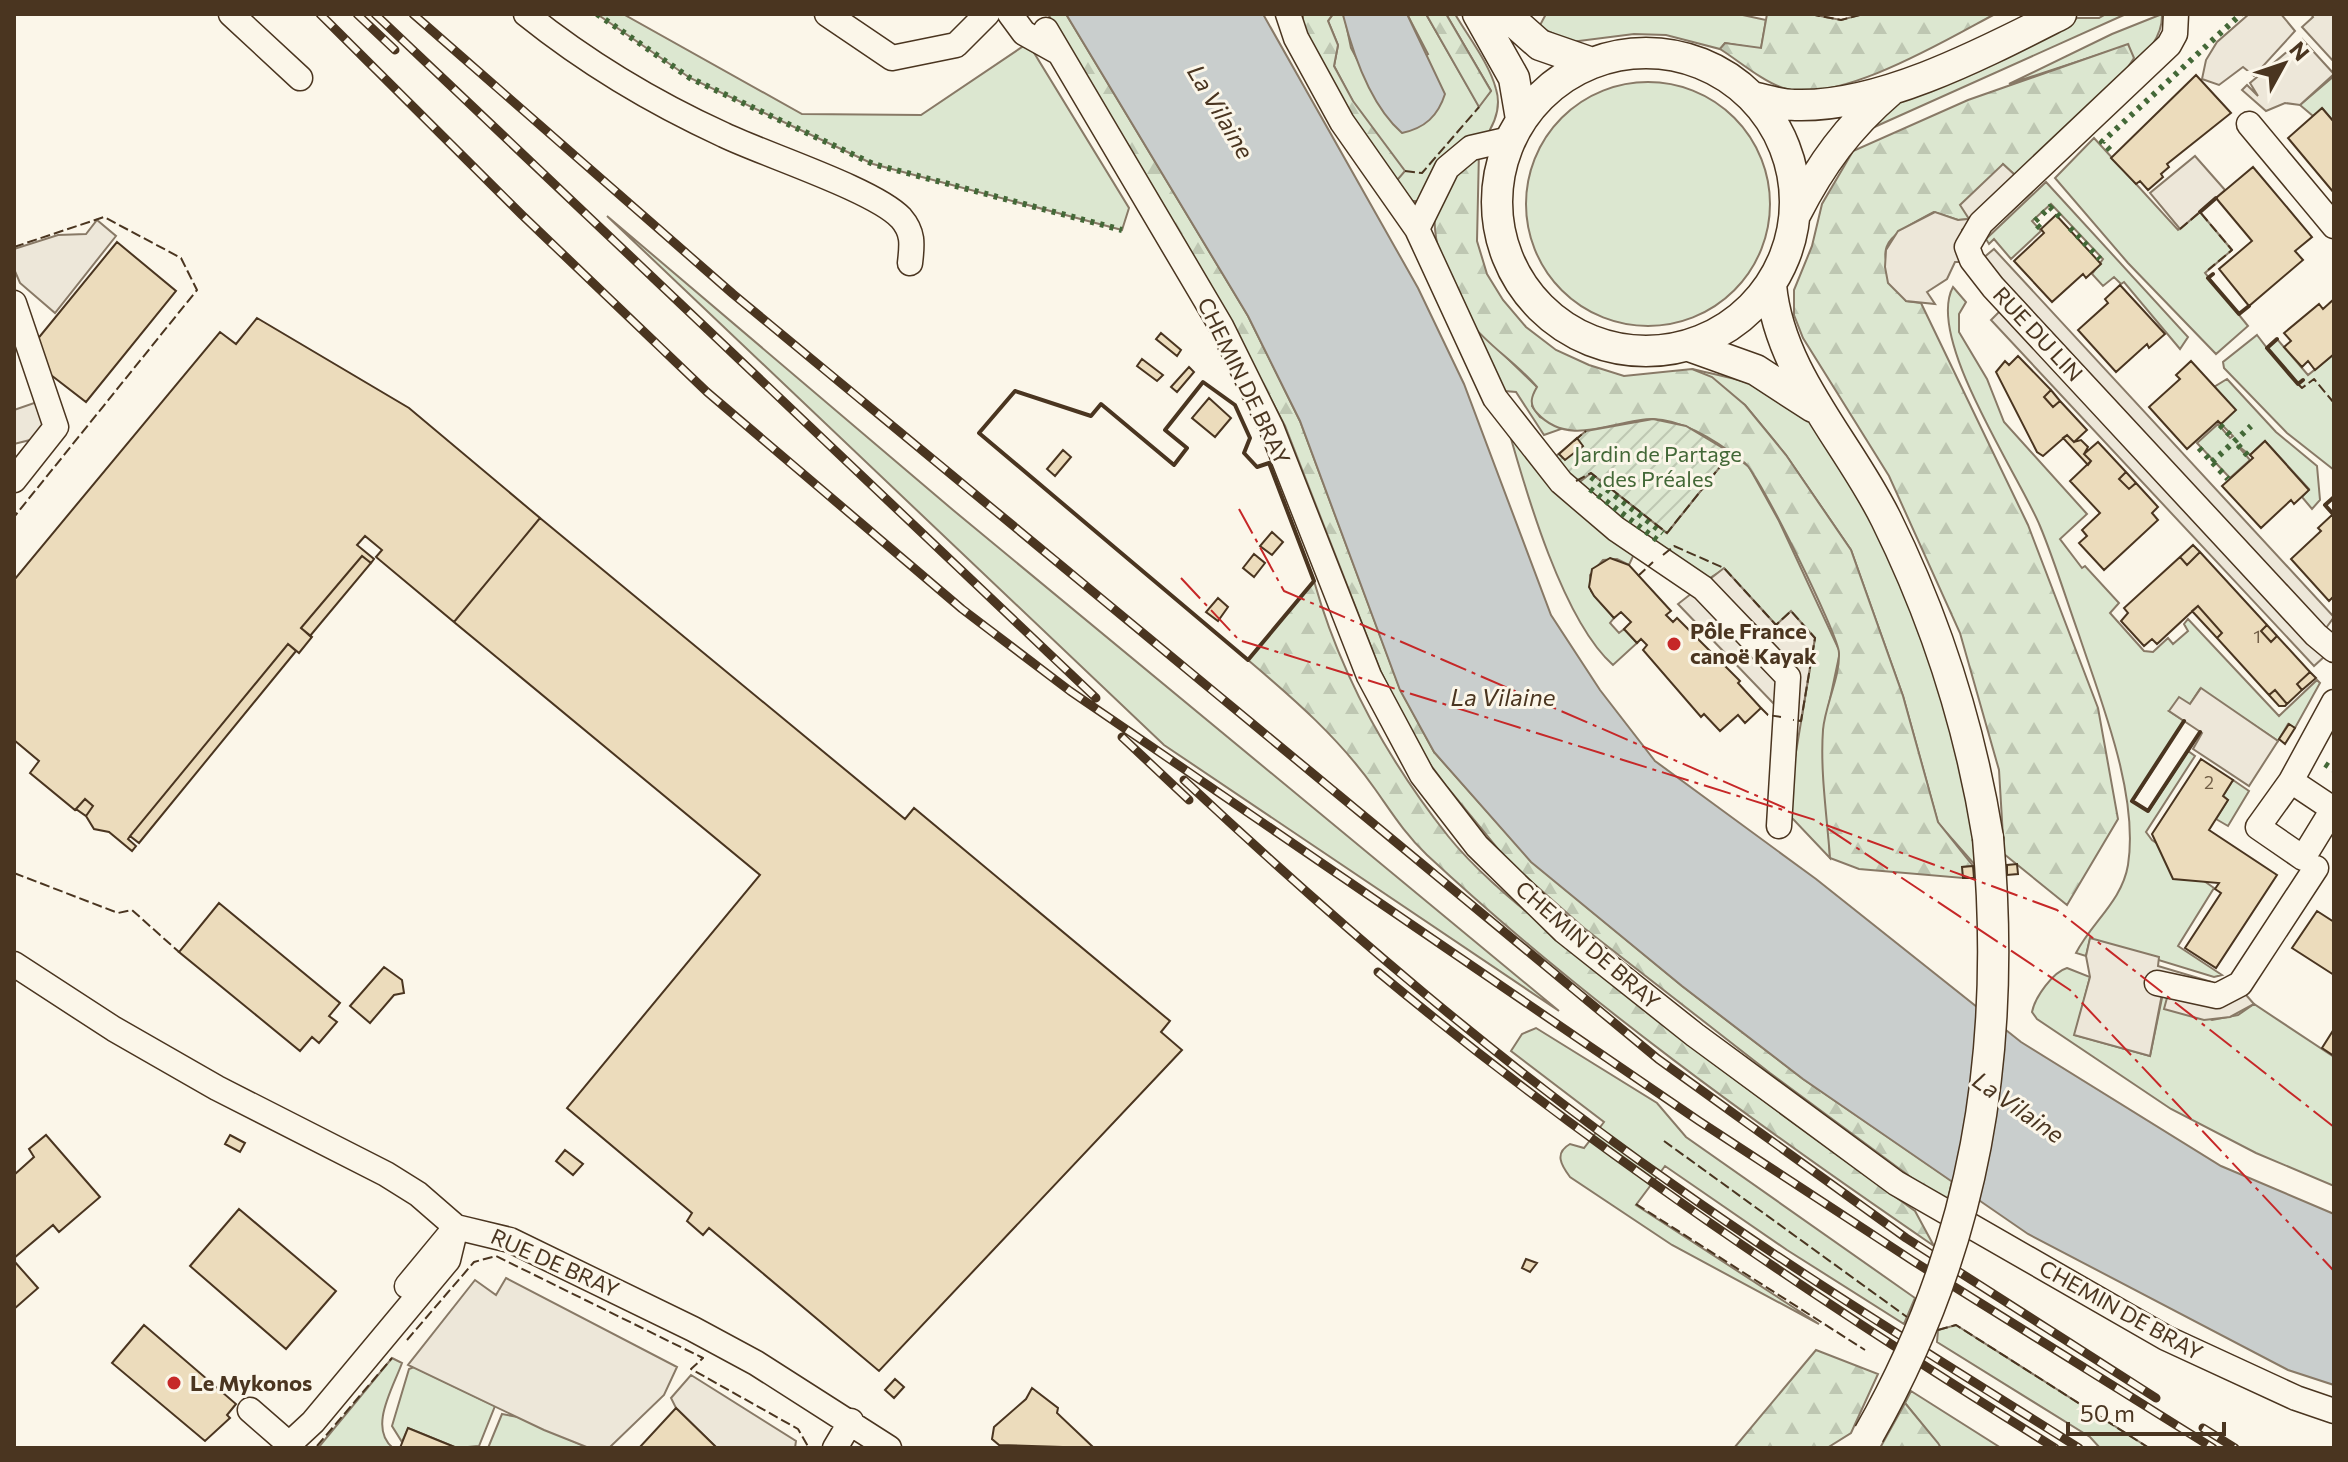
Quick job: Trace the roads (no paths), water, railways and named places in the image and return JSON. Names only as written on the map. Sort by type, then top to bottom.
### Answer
[{"type":"main road","points":[[1478,14],[1514,78],[1516,129],[1498,183],[1499,228],[1514,272],[1541,308],[1558,323],[1599,344],[1644,352],[1689,346],[1735,322],[1771,285],[1787,251],[1795,214],[1828,154],[1852,125],[1892,90]]},
{"type":"main road","points":[[1505,14],[1540,45],[1592,63]]},
{"type":"main road","points":[[1752,97],[1793,105],[1816,104],[1892,90],[2061,14]]},
{"type":"main road","points":[[1516,129],[1552,86],[1592,63],[1634,53],[1677,56],[1718,71],[1752,97],[1768,117],[1790,164],[1795,214]]},
{"type":"main road","points":[[1771,285],[1775,312],[1788,352],[1824,416],[1867,482],[1928,612],[1969,741],[1988,838],[1995,957],[1992,1048],[1978,1141],[1954,1240],[1925,1321],[1864,1441]]},
{"type":"main road","points":[[1689,346],[1756,370],[1824,416]]},
{"type":"street","points":[[231,14],[300,78]]},
{"type":"street","points":[[526,14],[622,84],[723,135],[867,197],[899,216],[913,239],[910,263]]},
{"type":"street","points":[[827,14],[892,58],[956,45],[987,14]]},
{"type":"street","points":[[1010,14],[1024,33],[1060,54]]},
{"type":"street","points":[[1288,14],[1296,38],[1342,122],[1417,229],[1495,398],[1561,482],[1616,529],[1703,588],[1788,677],[1779,826]]},
{"type":"street","name":"RUE DU LIN","points":[[2176,14],[2175,34],[2169,45],[1981,223],[1967,247],[1972,260],[1993,287],[2316,635],[2334,650]]},
{"type":"street","name":"CHEMIN DE BRAY","points":[[1046,30],[1221,326],[1265,414],[1369,676],[1422,775],[1477,846],[1564,931],[1695,1035],[1896,1183],[2166,1338],[2296,1398],[2334,1411]]},
{"type":"street","points":[[2249,124],[2334,226]]},
{"type":"street","points":[[1417,229],[1447,168],[1471,148],[1516,129]]},
{"type":"street","points":[[14,303],[56,427],[14,480]]},
{"type":"street","points":[[2318,868],[2258,827],[2291,781],[2334,702]]},
{"type":"street","points":[[2157,983],[2217,996],[2240,984],[2318,868],[2333,809],[2291,781]]},
{"type":"street","name":"RUE DE BRAY","points":[[14,964],[114,1029],[217,1088],[386,1174],[418,1194],[456,1227],[510,1240],[572,1267],[756,1363],[889,1448]]},
{"type":"street","points":[[250,1410],[289,1444],[305,1416],[433,1250],[456,1227]]},
{"type":"street","points":[[835,1448],[851,1421]]},
{"type":"water","name":"La Vilaine","points":[[1066,14],[1263,14],[1418,288],[1464,384],[1551,615],[1600,690],[1655,761],[1816,879],[2021,1042],[2221,1166],[2334,1214],[2334,1385],[2288,1370],[2028,1234],[1803,1079],[1682,986],[1531,862],[1434,752],[1400,690],[1300,421],[1248,316]]},
{"type":"water","points":[[1407,14],[1445,94],[1430,120],[1402,133],[1372,94],[1343,15]]},
{"type":"railway","points":[[320,14],[522,215],[707,392],[962,609],[1070,691],[1699,1121],[1913,1261],[2213,1448]]},
{"type":"railway","points":[[357,14],[395,50]]},
{"type":"railway","points":[[375,14],[1096,698]]},
{"type":"railway","points":[[413,14],[733,294],[1658,1059],[1906,1238],[2156,1398]]},
{"type":"railway","points":[[1122,737],[1189,800]]},
{"type":"railway","points":[[1184,780],[1362,941],[1548,1093],[1678,1188],[1777,1255],[2079,1448]]},
{"type":"railway","points":[[1378,972],[1541,1101],[1708,1222],[1880,1337],[2055,1448]]},
{"type":"railway","points":[[2203,1428],[2235,1448]]},
{"type":"place","name":"Pôle France canoë Kayak","points":[[1674,644]]},
{"type":"place","name":"Le Mykonos","points":[[174,1383]]},
{"type":"park label","name":"Jardin de Partage des Préales","points":[[1658,466]]}]
